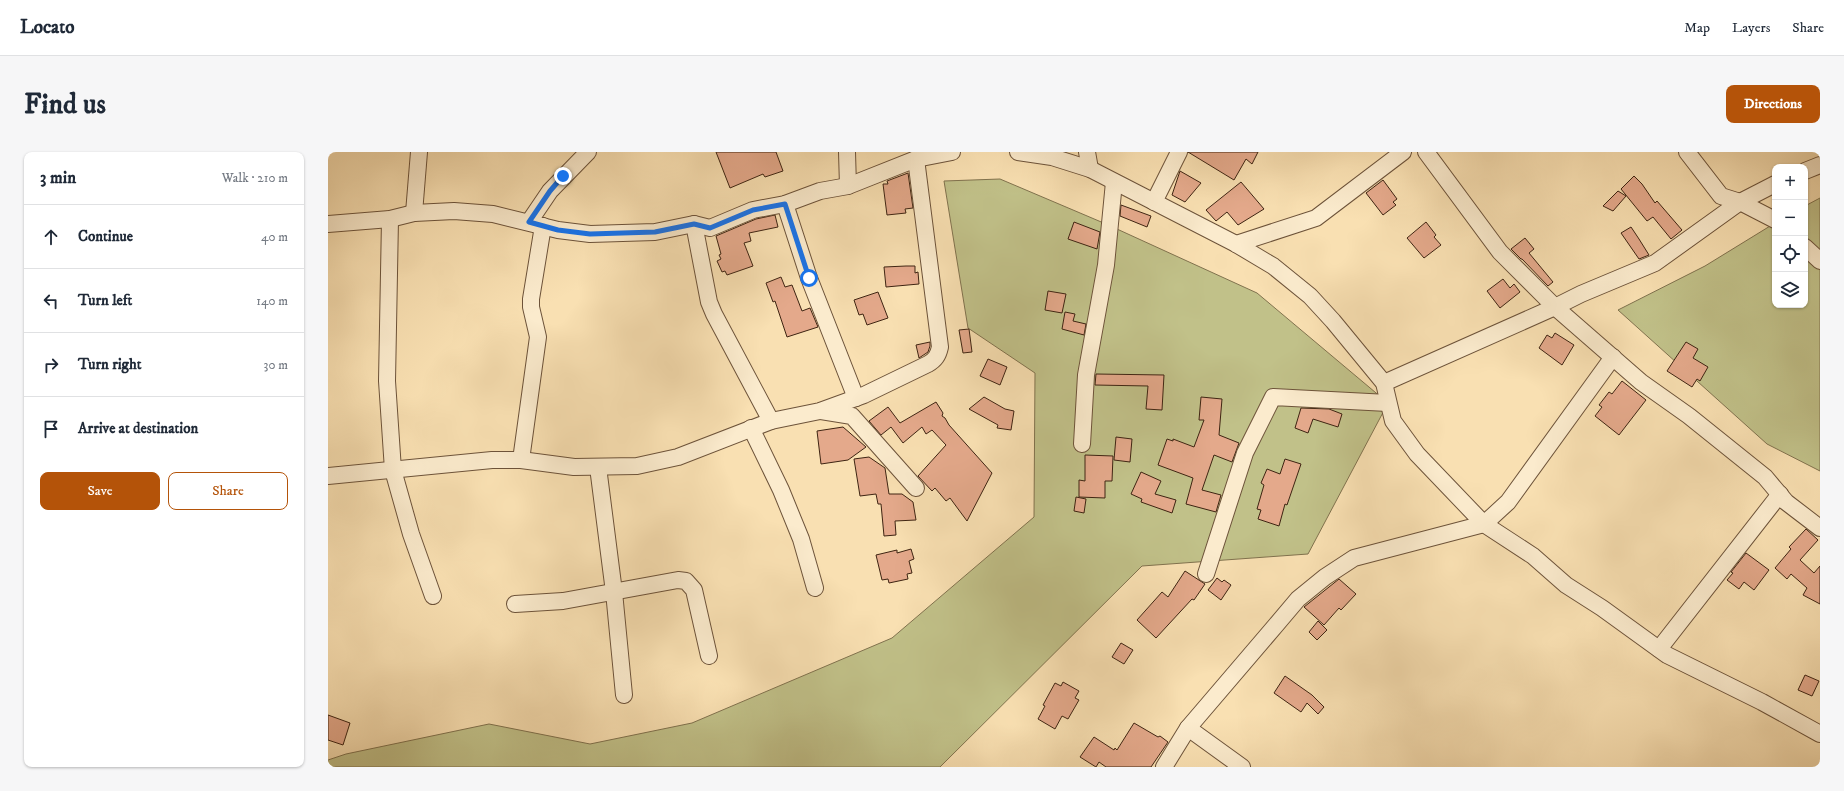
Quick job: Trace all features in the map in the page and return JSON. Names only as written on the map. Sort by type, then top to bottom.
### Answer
[{"type":"street","points":[[414,213],[419,152]]},
{"type":"street","points":[[520,460],[538,337],[531,307],[536,224],[550,191],[588,152]]},
{"type":"street","points":[[847,152],[848,186]]},
{"type":"street","points":[[328,224],[390,219],[414,213],[454,211],[493,214],[558,230],[590,234],[655,232],[694,224],[710,228],[753,210],[785,204],[820,190],[848,186],[916,159],[952,152]]},
{"type":"street","points":[[1018,152],[1052,157],[1090,169],[1236,244],[1273,266],[1310,296],[1333,321],[1384,383],[1393,422],[1417,454],[1484,524],[1533,556],[1566,584],[1667,655],[1762,702],[1820,734]]},
{"type":"street","points":[[1087,152],[1090,169]]},
{"type":"street","points":[[1154,202],[1179,152]]},
{"type":"street","points":[[1236,244],[1316,218],[1403,152]]},
{"type":"street","points":[[1426,152],[1500,252],[1555,307],[1641,382],[1689,416],[1765,477],[1786,502],[1820,528]]},
{"type":"street","points":[[1687,152],[1721,196],[1740,202],[1772,218]]},
{"type":"street","points":[[328,476],[492,460],[520,460],[574,467],[598,468],[637,466],[678,458],[771,421],[820,411],[856,398],[928,364],[939,354],[940,347],[916,159]]},
{"type":"street","points":[[1808,170],[1820,165]]},
{"type":"street","points":[[1082,444],[1086,375],[1106,265],[1114,182]]},
{"type":"street","points":[[1384,383],[1581,294],[1655,263],[1740,202],[1772,186]]},
{"type":"street","points":[[785,204],[809,278],[856,398]]},
{"type":"street","points":[[390,219],[387,381],[393,470],[411,534],[433,596]]},
{"type":"street","points":[[694,224],[709,302],[771,421]]},
{"type":"street","points":[[1808,250],[1820,261]]},
{"type":"street","points":[[1164,767],[1188,728],[1298,599],[1325,577],[1354,558],[1484,524],[1508,502],[1613,357]]},
{"type":"street","points":[[1206,574],[1245,453],[1273,397],[1388,403]]},
{"type":"street","points":[[820,411],[852,416],[916,488]]},
{"type":"street","points":[[751,428],[781,490],[801,539],[815,588]]},
{"type":"street","points":[[598,468],[614,592],[624,695]]},
{"type":"street","points":[[1659,649],[1780,494]]},
{"type":"street","points":[[515,604],[563,601],[678,580],[686,581],[694,590],[709,656]]},
{"type":"street","points":[[1188,728],[1242,767]]},
{"type":"green space","points":[[1000,179],[1106,224],[1257,293],[1388,403],[1308,554],[1142,566],[940,767],[328,767],[328,760],[346,754],[489,724],[590,744],[692,723],[892,638],[1034,517],[1035,373],[968,328],[944,181]]},
{"type":"green space","points":[[1820,198],[1820,471],[1767,444],[1618,310],[1705,266],[1772,225],[1772,308],[1808,308],[1808,204]]},
{"type":"building","points":[[716,152],[776,152],[783,171],[765,177],[763,174],[730,188]]},
{"type":"building","points":[[1188,152],[1258,152],[1252,164],[1246,159],[1234,180]]},
{"type":"building","points":[[1180,171],[1201,183],[1185,202],[1172,195]]},
{"type":"building","points":[[908,173],[913,208],[905,209],[906,213],[887,215],[883,184],[888,184],[887,181]]},
{"type":"building","points":[[1634,176],[1642,184],[1655,203],[1657,201],[1682,230],[1671,239],[1653,217],[1647,221],[1621,189]]},
{"type":"building","points":[[1383,180],[1397,199],[1393,202],[1396,205],[1383,215],[1366,193]]},
{"type":"building","points":[[1241,182],[1264,209],[1238,225],[1227,212],[1216,221],[1206,210]]},
{"type":"building","points":[[1618,191],[1626,196],[1613,211],[1603,206]]},
{"type":"building","points":[[1121,205],[1151,216],[1147,227],[1120,216]]},
{"type":"building","points":[[775,215],[778,227],[749,233],[751,241],[744,243],[753,266],[727,275],[725,271],[722,272],[717,261],[721,259],[719,255],[721,254],[716,236],[756,219]]},
{"type":"building","points":[[1074,222],[1100,232],[1097,249],[1068,239]]},
{"type":"building","points":[[1426,222],[1436,235],[1434,237],[1441,245],[1424,258],[1407,238]]},
{"type":"building","points":[[1631,227],[1649,255],[1639,259],[1621,233]]},
{"type":"building","points":[[1525,238],[1534,249],[1529,253],[1553,282],[1548,286],[1511,249]]},
{"type":"building","points":[[915,266],[915,273],[918,272],[919,284],[886,287],[884,267]]},
{"type":"building","points":[[781,277],[785,287],[792,285],[802,311],[810,308],[818,327],[787,337],[775,301],[773,302],[766,283]]},
{"type":"building","points":[[1503,279],[1510,288],[1514,284],[1520,292],[1500,308],[1487,291]]},
{"type":"building","points":[[1048,291],[1066,294],[1062,313],[1045,310]]},
{"type":"building","points":[[878,292],[888,318],[867,325],[863,314],[859,315],[854,300]]},
{"type":"building","points":[[1065,312],[1075,314],[1073,321],[1086,324],[1084,335],[1062,329]]},
{"type":"building","points":[[969,329],[972,352],[963,353],[959,330]]},
{"type":"building","points":[[1555,333],[1574,345],[1562,365],[1539,348],[1547,335],[1552,338]]},
{"type":"building","points":[[930,342],[928,352],[919,358],[916,345]]},
{"type":"building","points":[[1686,342],[1698,349],[1693,358],[1708,367],[1700,381],[1697,379],[1692,387],[1667,371]]},
{"type":"building","points":[[988,359],[1007,367],[1000,385],[980,376]]},
{"type":"building","points":[[1096,374],[1164,375],[1162,410],[1146,409],[1148,386],[1095,385]]},
{"type":"building","points":[[1622,381],[1646,400],[1619,435],[1595,416],[1602,407],[1599,405],[1609,392],[1612,394]]},
{"type":"building","points":[[984,397],[1005,409],[1014,411],[1011,430],[997,428],[998,425],[969,409]]},
{"type":"building","points":[[1201,397],[1222,399],[1219,435],[1239,443],[1232,462],[1214,455],[1202,490],[1221,495],[1216,512],[1186,504],[1193,478],[1158,465],[1167,439],[1173,441],[1173,439],[1194,447],[1204,420],[1199,420]]},
{"type":"building","points":[[936,402],[943,413],[942,416],[949,425],[992,473],[967,521],[950,498],[946,501],[935,488],[932,491],[918,476],[946,445],[932,430],[926,434],[922,427],[903,443],[891,427],[881,435],[869,421],[888,407],[900,423]]},
{"type":"building","points":[[1301,408],[1329,409],[1342,414],[1338,427],[1313,419],[1308,433],[1295,428]]},
{"type":"building","points":[[843,427],[866,447],[848,460],[821,464],[817,431]]},
{"type":"building","points":[[1116,437],[1132,439],[1130,462],[1114,460]]},
{"type":"building","points":[[1085,455],[1113,456],[1112,481],[1105,481],[1105,498],[1079,497],[1079,480],[1085,481]]},
{"type":"building","points":[[869,457],[885,468],[889,494],[902,494],[913,502],[916,520],[895,521],[896,535],[884,536],[881,504],[878,504],[876,494],[860,496],[854,459]]},
{"type":"building","points":[[1285,459],[1301,464],[1287,505],[1285,504],[1279,526],[1258,519],[1261,510],[1257,509],[1264,485],[1261,483],[1267,469],[1280,474]]},
{"type":"building","points":[[1141,472],[1161,481],[1155,494],[1176,500],[1172,513],[1141,502],[1142,499],[1131,494]]},
{"type":"building","points":[[1076,497],[1086,499],[1084,513],[1074,511]]},
{"type":"building","points":[[1806,529],[1818,540],[1800,560],[1814,573],[1820,566],[1820,604],[1803,595],[1807,588],[1791,574],[1787,579],[1775,568],[1791,549],[1789,547]]},
{"type":"building","points":[[911,549],[914,559],[909,561],[912,573],[907,574],[908,579],[889,583],[888,579],[882,580],[876,555],[897,550],[897,553]]},
{"type":"building","points":[[1746,553],[1769,570],[1754,590],[1744,582],[1739,589],[1727,580],[1733,573],[1731,572]]},
{"type":"building","points":[[1185,571],[1205,584],[1194,600],[1192,599],[1156,638],[1137,620],[1162,592],[1168,597]]},
{"type":"building","points":[[1217,578],[1222,582],[1224,580],[1231,585],[1221,600],[1208,590]]},
{"type":"building","points":[[1339,579],[1356,594],[1341,610],[1339,608],[1324,625],[1304,607]]},
{"type":"building","points":[[1318,621],[1327,630],[1317,640],[1309,632]]},
{"type":"building","points":[[1121,643],[1133,650],[1124,664],[1112,657]]},
{"type":"building","points":[[1805,675],[1819,681],[1812,696],[1798,690]]},
{"type":"building","points":[[1285,676],[1312,695],[1324,707],[1318,714],[1307,703],[1301,712],[1274,693]]},
{"type":"building","points":[[1063,682],[1079,691],[1075,698],[1079,700],[1068,719],[1062,716],[1055,729],[1038,719],[1045,706],[1043,705],[1055,683],[1061,686]]},
{"type":"building","points":[[328,715],[350,723],[343,745],[328,740]]},
{"type":"building","points":[[1134,723],[1158,737],[1160,736],[1168,742],[1151,767],[1106,767],[1099,762],[1096,767],[1080,757],[1094,737],[1114,750],[1115,748],[1117,750]]},
{"type":"route","points":[[563,176],[550,191],[529,222],[558,230],[590,234],[627,234],[655,232],[694,224],[710,228],[753,210],[785,204],[809,278]]}]
